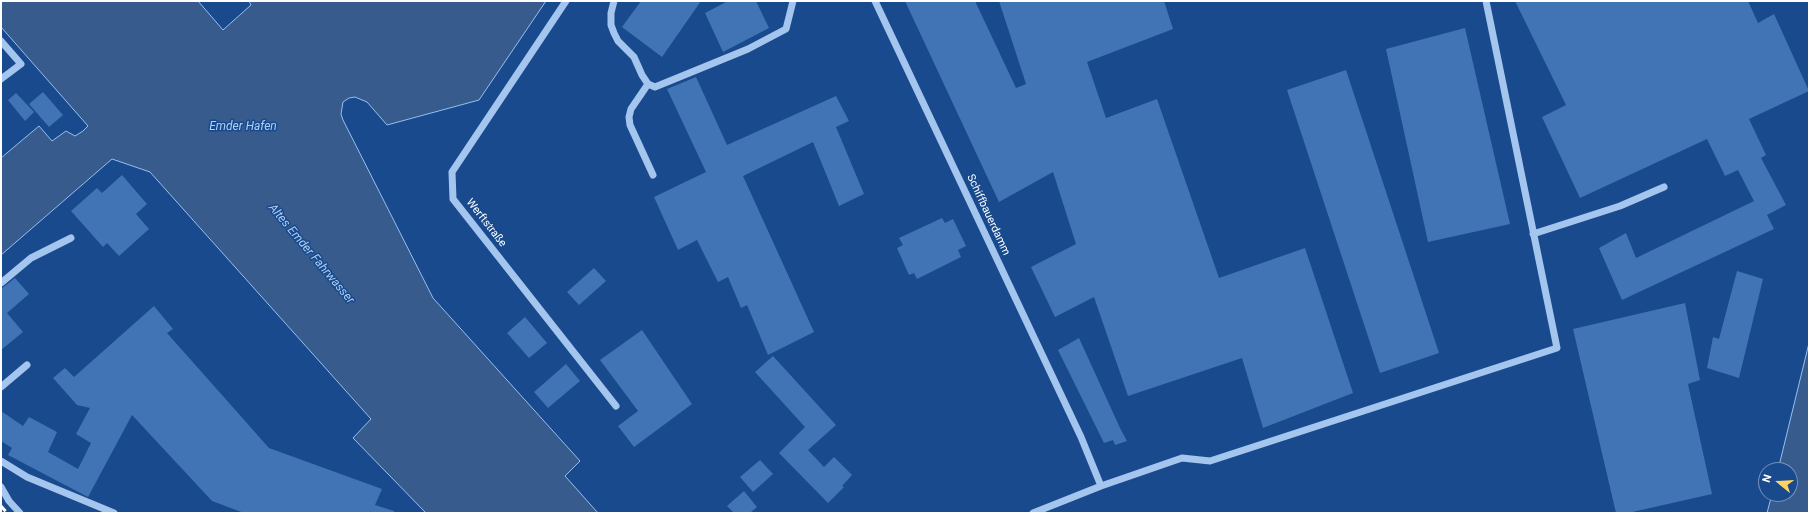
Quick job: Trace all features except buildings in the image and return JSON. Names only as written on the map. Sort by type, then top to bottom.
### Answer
[{"type":"street","name":"Werftstraße","points":[[566,1],[452,172],[453,199],[616,406]]},
{"type":"street","points":[[614,1],[611,14],[611,25],[614,33],[618,41],[634,57],[648,84],[655,86],[748,49],[786,29],[793,1]]},
{"type":"street","name":"Schiffbauerdamm","points":[[875,1],[1080,437],[1101,486]]},
{"type":"street","points":[[1033,513],[1101,486],[1182,458],[1210,461],[1557,348],[1486,1]]},
{"type":"street","points":[[1,41],[21,64],[1,79]]},
{"type":"street","points":[[648,84],[631,109],[629,117],[630,125],[654,175]]},
{"type":"street","points":[[1533,234],[1620,206],[1664,187]]},
{"type":"street","points":[[1,283],[31,258],[71,238]]},
{"type":"street","points":[[1,387],[27,365]]},
{"type":"street","points":[[1,461],[27,477],[114,513]]},
{"type":"street","points":[[1,487],[9,500],[20,513]]},
{"type":"water","name":"Emder Hafen","points":[[1,1],[198,1],[223,30],[251,5],[249,1],[546,1],[479,100],[387,125],[367,102],[355,97],[349,98],[343,102],[341,114],[433,298],[580,461],[565,476],[598,513],[426,513],[353,438],[371,419],[150,172],[112,159],[1,255],[1,158],[39,126],[52,141],[66,131],[75,136],[88,126],[1,27]]},
{"type":"water","points":[[1809,343],[1809,513],[1767,513],[1770,502],[1798,502],[1798,462],[1780,462]]},
{"type":"railway","points":[[1,506],[7,513]]},
{"type":"water label","name":"Altes Emder Fahrwasser","points":[[311,254]]}]
